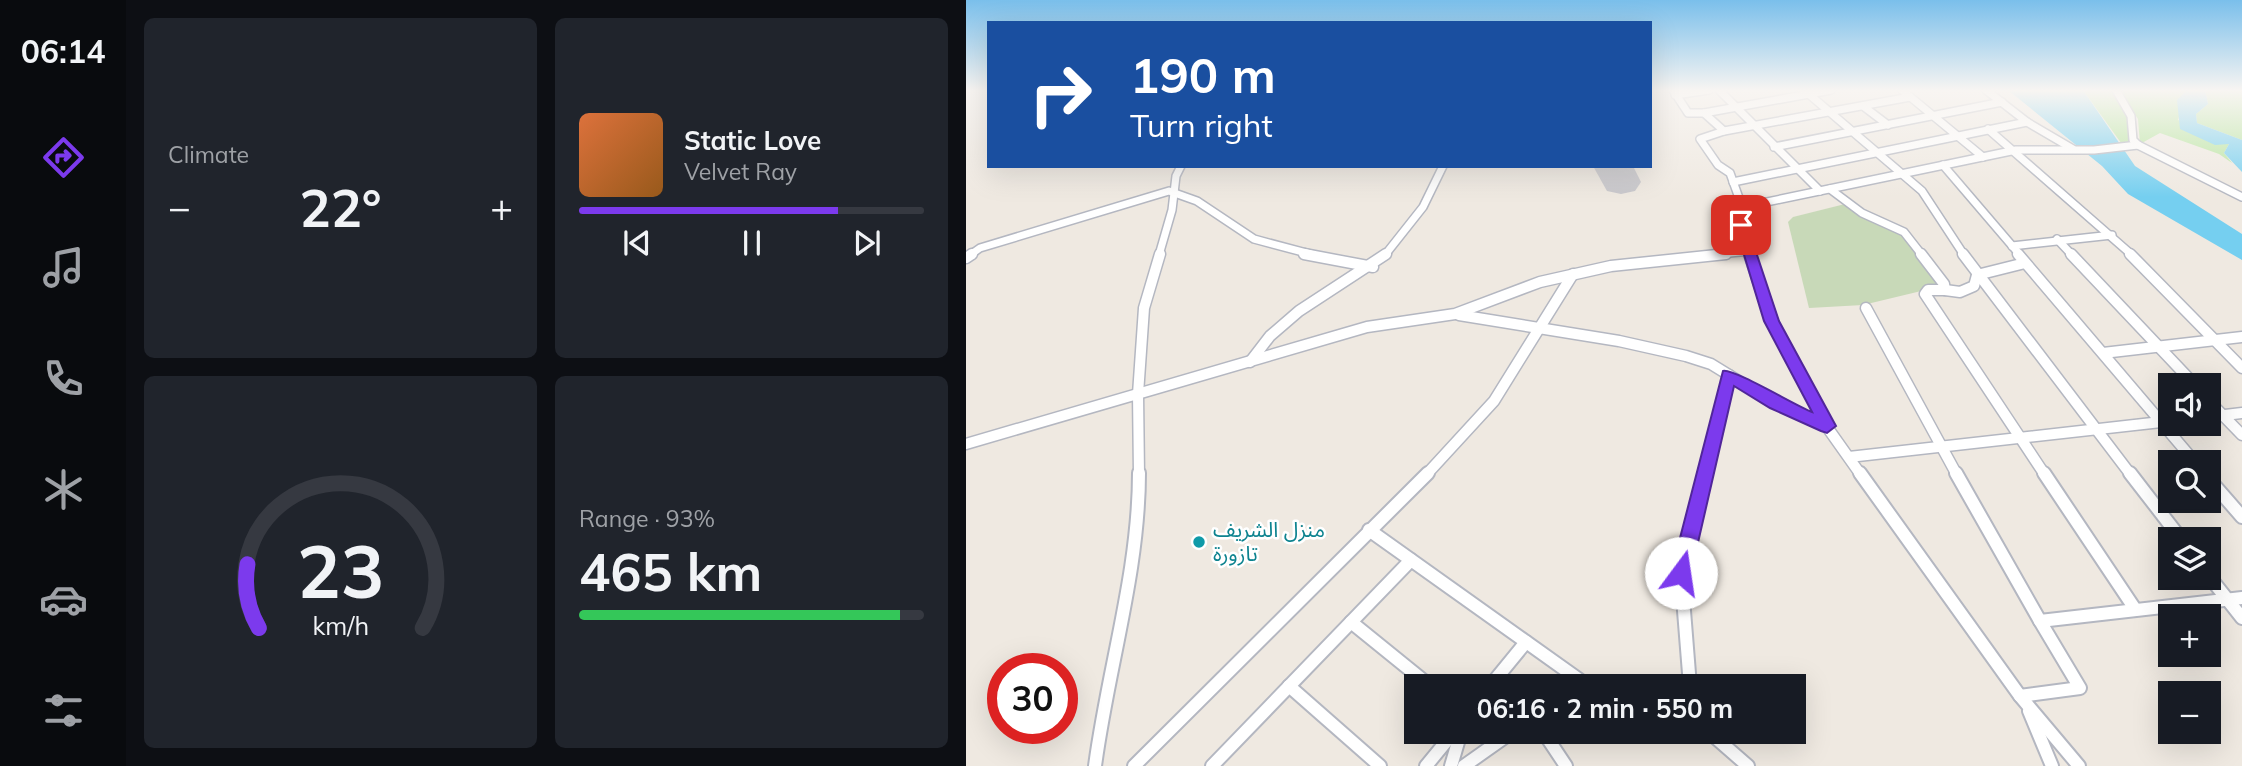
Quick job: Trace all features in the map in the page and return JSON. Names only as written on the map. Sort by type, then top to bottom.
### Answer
[{"type":"street","points":[[1718,126],[1724,131]]},
{"type":"street","points":[[1819,191],[1754,126],[1724,131],[1700,139],[1718,165],[1727,169],[1733,182],[1739,198],[1743,234],[1771,321],[1827,426],[2023,699],[2079,766]]},
{"type":"street","points":[[1846,126],[1922,191],[1977,275],[2171,527]]},
{"type":"street","points":[[1774,147],[1884,126]]},
{"type":"street","points":[[1943,126],[1983,157]]},
{"type":"street","points":[[1733,182],[2006,126]]},
{"type":"street","points":[[2033,126],[2073,149]]},
{"type":"street","points":[[2132,126],[2133,140],[2138,145],[2242,197]]},
{"type":"street","points":[[1988,129],[2016,150],[2112,235],[2242,368]]},
{"type":"street","points":[[1738,208],[2016,150],[2130,148],[2138,145]]},
{"type":"street","points":[[1943,165],[2103,353],[2158,412]]},
{"type":"street","points":[[1095,766],[1102,712],[1139,524],[1138,394],[1144,308],[1177,191],[1176,176],[1180,168]]},
{"type":"street","points":[[1251,362],[1270,336],[1298,311],[1373,267],[1411,224],[1442,168]]},
{"type":"street","points":[[1830,189],[1862,213],[1904,232],[1944,284],[1945,290]]},
{"type":"street","points":[[966,258],[980,248],[1159,193],[1177,191],[1189,194],[1218,219],[1275,248],[1373,267]]},
{"type":"street","points":[[2012,246],[2112,235]]},
{"type":"street","points":[[2057,239],[2184,373]]},
{"type":"street","points":[[966,444],[1384,323],[1455,314],[1540,282],[1611,266],[1750,251]]},
{"type":"street","points":[[1977,275],[2025,262]]},
{"type":"street","points":[[1134,766],[1444,457],[1494,401],[1573,274]]},
{"type":"street","points":[[1977,275],[1974,286],[1966,291],[1928,290],[1925,294],[2135,609]]},
{"type":"street","points":[[1866,308],[1941,447],[2080,688],[2023,699]]},
{"type":"street","points":[[1455,314],[1541,327],[1686,356],[1729,375],[1776,404],[1827,426]]},
{"type":"street","points":[[2103,353],[2242,337]]},
{"type":"street","points":[[1689,674],[1681,573],[1729,375]]},
{"type":"street","points":[[2223,415],[2242,413]]},
{"type":"street","points":[[2223,415],[2242,435]]},
{"type":"street","points":[[1849,457],[2158,422]]},
{"type":"street","points":[[2221,493],[2242,517]]},
{"type":"street","points":[[1369,530],[1571,674]]},
{"type":"street","points":[[1214,765],[1411,560]]},
{"type":"street","points":[[2220,590],[2242,618]]},
{"type":"street","points":[[2040,621],[2242,598]]},
{"type":"street","points":[[1351,622],[1415,674]]},
{"type":"street","points":[[1500,674],[1526,642]]},
{"type":"street","points":[[1290,686],[1380,766]]},
{"type":"street","points":[[2023,699],[2052,766]]},
{"type":"street","points":[[1426,766],[1444,744]]},
{"type":"street","points":[[1451,766],[1457,744]]},
{"type":"street","points":[[1464,766],[1494,744]]},
{"type":"street","points":[[1551,744],[1566,766]]},
{"type":"street","points":[[1723,744],[1748,766]]},
{"type":"green space","points":[[2109,126],[2131,126],[2135,145],[2124,147]]},
{"type":"green space","points":[[2139,126],[2190,126],[2229,144],[2224,153],[2232,163],[2219,154],[2160,133],[2140,144]]},
{"type":"green space","points":[[2204,126],[2242,126],[2242,140]]},
{"type":"green space","points":[[1845,204],[1900,230],[1942,286],[1863,305],[1809,308],[1788,222],[1793,217]]},
{"type":"water","points":[[2052,126],[2107,126],[2135,166],[2242,234],[2242,260],[2128,194],[2102,166]]},
{"type":"water","points":[[2180,126],[2204,126],[2242,140],[2242,172],[2224,153],[2229,144],[2215,145],[2180,129]]},
{"type":"runway","points":[[1614,168],[1621,182]]},
{"type":"place","name":"منزل الشريف تازورة","points":[[1199,542]]},
{"type":"route","points":[[1681,573],[1729,375],[1776,404],[1827,426],[1771,321],[1759,275],[1741,225]]}]
